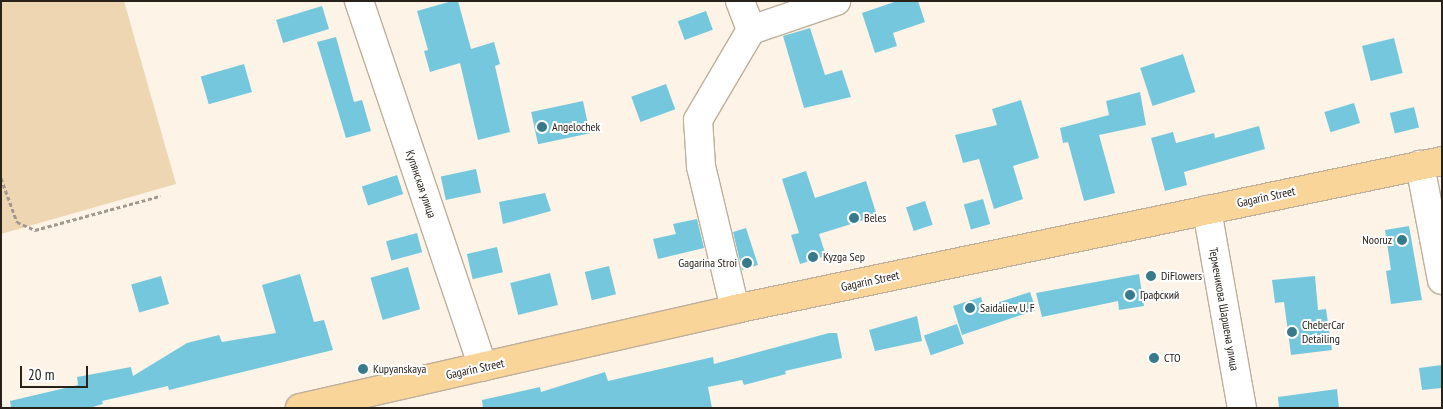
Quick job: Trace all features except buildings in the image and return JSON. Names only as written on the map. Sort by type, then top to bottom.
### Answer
[{"type":"main road","name":"Gagarin Street","points":[[300,408],[735,309],[1431,163]]},
{"type":"street","name":"Купянская улица","points":[[359,1],[483,367]]},
{"type":"street","points":[[740,1],[752,30]]},
{"type":"street","points":[[735,309],[701,166],[698,120],[752,30],[836,1]]},
{"type":"street","points":[[1431,163],[1442,280]]},
{"type":"street","name":"Термечикова Шаршена улица","points":[[1207,210],[1242,408]]},
{"type":"path","points":[[1,178],[17,222],[35,230],[160,196]]},
{"type":"shaded area","points":[[1,1],[124,1],[176,184],[1,234]]},
{"type":"place","name":"Angelochek","points":[[542,127]]},
{"type":"place","name":"Beles","points":[[854,218]]},
{"type":"place","name":"Nooruz","points":[[1402,240]]},
{"type":"place","name":"Kyzga Sep","points":[[813,257]]},
{"type":"place","name":"Gagarina Stroi","points":[[747,263]]},
{"type":"place","name":"DiFlowers","points":[[1151,276]]},
{"type":"place","name":"Графский","points":[[1130,295]]},
{"type":"place","name":"Saidaliev U. F","points":[[970,308]]},
{"type":"place","name":"CheberCar Detailing","points":[[1292,332]]},
{"type":"place","name":"СТО","points":[[1154,358]]},
{"type":"place","name":"Kupyanskaya","points":[[363,369]]}]
